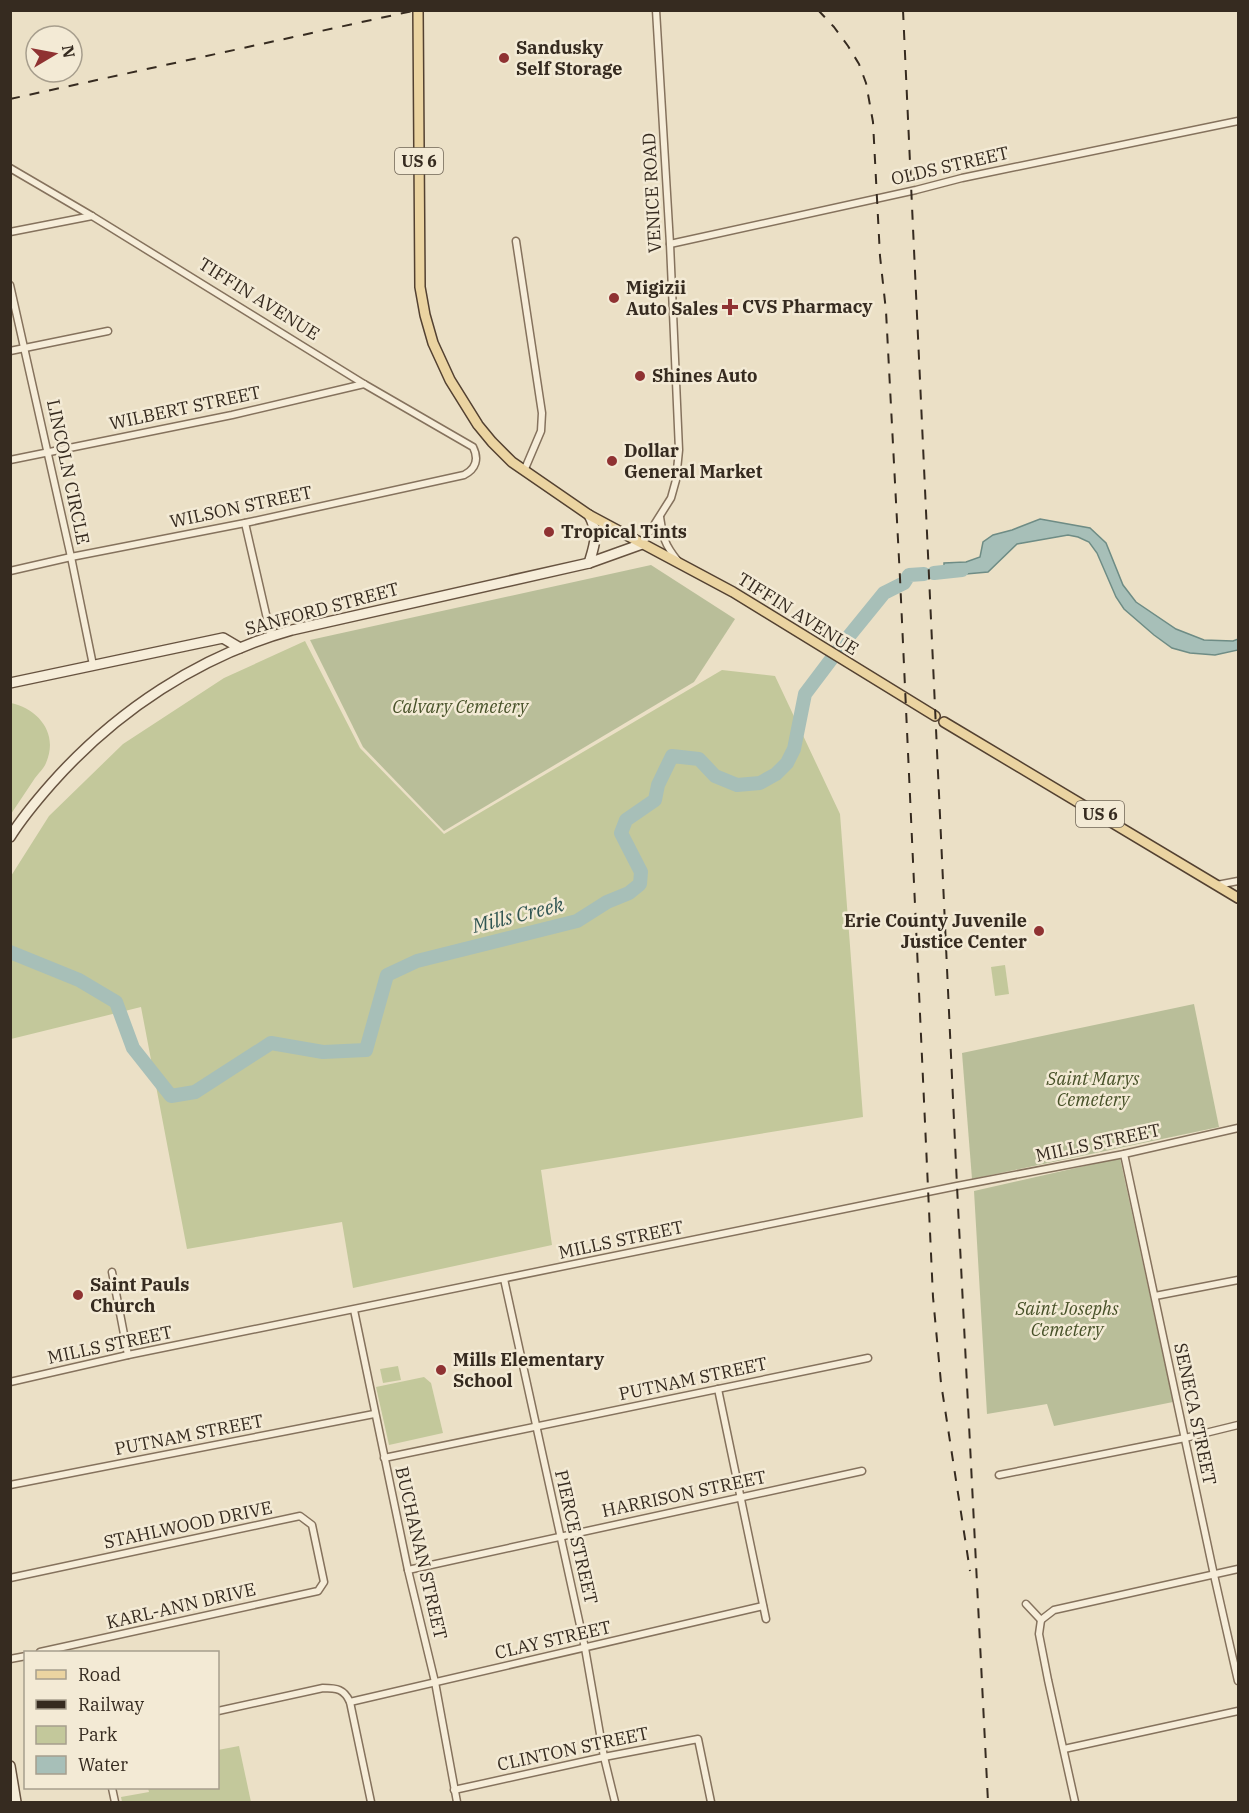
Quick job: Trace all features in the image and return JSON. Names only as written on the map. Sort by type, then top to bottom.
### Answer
[{"type":"main road","name":"US 6","points":[[418,10],[420,287],[433,343],[465,406],[492,442],[512,462],[590,515],[642,544]]},
{"type":"main road","points":[[589,562],[596,535],[590,515]]},
{"type":"main road","name":"SANFORD STREET","points":[[10,682],[223,638],[240,648],[271,636],[321,623],[589,562],[642,544]]},
{"type":"main road","name":"TIFFIN AVENUE","points":[[642,544],[734,592],[844,662],[935,716]]},
{"type":"main road","points":[[10,837],[64,770],[106,730],[183,676],[240,648]]},
{"type":"main road","name":"US 6","points":[[944,722],[1239,898]]},
{"type":"main road","points":[[10,1766],[16,1803]]},
{"type":"street","name":"VENICE ROAD","points":[[642,544],[670,498],[676,480],[679,450],[656,10]]},
{"type":"street","name":"OLDS STREET","points":[[669,244],[962,178],[1239,121]]},
{"type":"street","name":"TIFFIN AVENUE","points":[[10,168],[364,384],[472,447],[477,455],[475,467]]},
{"type":"street","points":[[10,232],[92,216]]},
{"type":"street","points":[[516,241],[542,412],[541,431],[524,471]]},
{"type":"street","name":"LINCOLN CIRCLE","points":[[10,285],[93,665]]},
{"type":"street","points":[[10,351],[108,331]]},
{"type":"street","name":"WILBERT STREET","points":[[10,460],[232,415],[364,384]]},
{"type":"street","name":"WILSON STREET","points":[[10,571],[464,475],[475,467]]},
{"type":"street","points":[[660,517],[667,547],[682,566]]},
{"type":"street","points":[[245,523],[271,636]]},
{"type":"street","points":[[1217,885],[1239,881]]},
{"type":"street","name":"MILLS STREET","points":[[10,1382],[128,1355],[1124,1154],[1239,1128]]},
{"type":"street","name":"SENECA STREET","points":[[1124,1154],[1214,1575],[1239,1681]]},
{"type":"street","points":[[112,1272],[128,1355]]},
{"type":"street","name":"PIERCE STREET","points":[[504,1279],[585,1648],[604,1757],[615,1803]]},
{"type":"street","points":[[1155,1296],[1239,1280]]},
{"type":"street","name":"BUCHANAN STREET","points":[[354,1310],[374,1414],[435,1682],[457,1803]]},
{"type":"street","name":"PUTNAM STREET","points":[[384,1458],[868,1358]]},
{"type":"street","points":[[718,1389],[766,1619]]},
{"type":"street","name":"PUTNAM STREET","points":[[10,1485],[374,1414]]},
{"type":"street","points":[[999,1475],[1239,1425]]},
{"type":"street","name":"HARRISON STREET","points":[[408,1570],[862,1470]]},
{"type":"street","name":"STAHLWOOD DRIVE","points":[[10,1578],[300,1516],[312,1524],[324,1582]]},
{"type":"street","points":[[1075,1803],[1039,1634],[1041,1620],[1054,1610],[1239,1569]]},
{"type":"street","name":"KARL-ANN DRIVE","points":[[49,1651],[318,1591],[324,1582]]},
{"type":"street","points":[[1026,1604],[1041,1620]]},
{"type":"street","name":"CLAY STREET","points":[[350,1702],[763,1606]]},
{"type":"street","points":[[219,1711],[323,1688],[339,1688],[350,1702],[371,1803]]},
{"type":"street","points":[[1064,1749],[1239,1711]]},
{"type":"street","name":"CLINTON STREET","points":[[454,1790],[698,1739],[711,1803]]},
{"type":"green space","name":"Calvary Cemetery","points":[[651,565],[735,619],[694,682],[444,831],[363,747],[310,640]]},
{"type":"green space","points":[[305,641],[360,748],[444,834],[722,670],[775,676],[840,814],[863,1117],[541,1170],[552,1245],[353,1288],[342,1222],[187,1249],[141,1007],[11,1039],[11,876],[49,816],[123,744],[224,678]]},
{"type":"green space","points":[[11,703],[21,706],[37,717],[48,732],[50,742],[45,765],[11,814]]},
{"type":"green space","points":[[1005,965],[1009,994],[995,996],[991,967]]},
{"type":"green space","name":"Saint Marys Cemetery","points":[[1194,1004],[1219,1127],[972,1179],[962,1053]]},
{"type":"green space","name":"Saint Josephs Cemetery","points":[[1120,1158],[1173,1402],[1054,1426],[1047,1404],[987,1414],[974,1191]]},
{"type":"green space","points":[[398,1366],[401,1380],[383,1383],[380,1369]]},
{"type":"green space","points":[[424,1377],[431,1383],[443,1433],[389,1445],[376,1387]]},
{"type":"green space","points":[[239,1746],[251,1802],[122,1802],[121,1797],[149,1792],[148,1789],[219,1789],[219,1750]]},
{"type":"water","points":[[1040,519],[1090,528],[1106,543],[1123,585],[1136,602],[1176,629],[1204,640],[1233,641],[1238,639],[1238,650],[1215,655],[1190,653],[1172,648],[1124,609],[1116,597],[1097,553],[1089,542],[1078,537],[1068,535],[1017,544],[988,572],[944,576],[944,563],[966,562],[980,557],[983,542],[993,535]]},
{"type":"waterway","name":"Mills Creek","points":[[934,573],[962,570]]},
{"type":"waterway","name":"Mills Creek","points":[[10,952],[79,980],[116,1002],[133,1048],[171,1096],[195,1092],[271,1043],[323,1052],[366,1050],[387,975],[417,961],[577,921],[607,902],[629,893],[640,884],[641,872],[621,833],[626,820],[655,800],[658,785],[672,756],[699,759],[715,776],[737,785],[760,783],[776,774],[787,763],[794,749],[805,694],[884,593],[904,583],[909,575],[924,574]]},
{"type":"railway","points":[[10,99],[417,10]]},
{"type":"railway","points":[[818,10],[834,27],[859,64],[866,83],[873,122],[880,256],[886,311],[900,578],[933,1297],[941,1383],[970,1571]]},
{"type":"railway","points":[[903,10],[988,1802]]},
{"type":"place","name":"Sandusky Self Storage","points":[[504,58]]},
{"type":"place","name":"Migizii Auto Sales","points":[[614,298]]},
{"type":"place","name":"CVS Pharmacy","points":[[730,307]]},
{"type":"place","name":"Shines Auto","points":[[640,376]]},
{"type":"place","name":"Dollar General Market","points":[[612,461]]},
{"type":"place","name":"Tropical Tints","points":[[549,532]]},
{"type":"place","name":"Erie County Juvenile Justice Center","points":[[1039,931]]},
{"type":"place","name":"Saint Pauls Church","points":[[78,1295]]},
{"type":"place","name":"Mills Elementary School","points":[[441,1370]]}]
